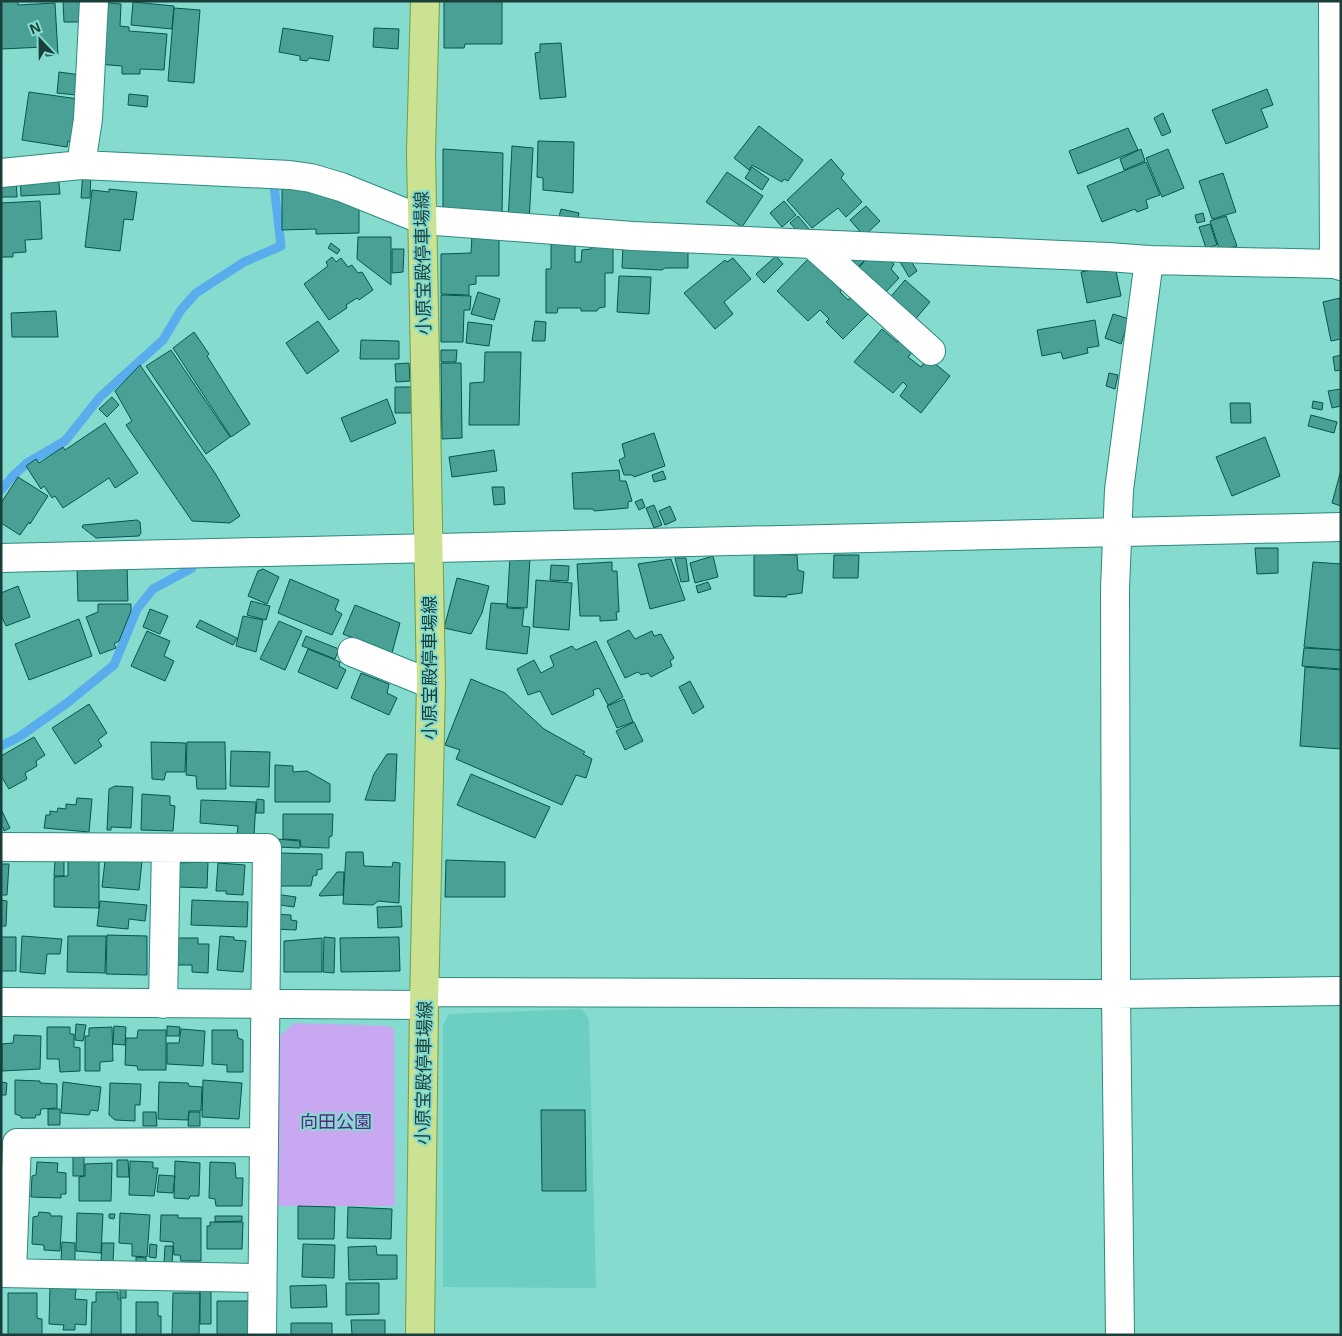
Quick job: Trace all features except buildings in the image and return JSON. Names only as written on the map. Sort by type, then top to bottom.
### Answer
[{"type":"main road","name":"小原宝殿停車場線","points":[[420,1335],[431,684],[421,152],[425,1]]},
{"type":"street","points":[[80,165],[88,118],[94,1]]},
{"type":"street","points":[[1,172],[80,165],[271,173],[311,178],[367,196],[422,220],[633,236],[1149,260],[1337,265],[1333,1]]},
{"type":"street","points":[[812,244],[931,351]]},
{"type":"street","points":[[1120,1335],[1116,994],[1116,532],[1119,490],[1149,260]]},
{"type":"street","points":[[1,558],[1341,527]]},
{"type":"street","points":[[352,652],[431,684]]},
{"type":"street","points":[[1,847],[267,848],[261,1278],[262,1335]]},
{"type":"street","points":[[163,1004],[166,848]]},
{"type":"street","points":[[1,1002],[265,1005],[425,999],[1341,991]]},
{"type":"street","points":[[261,1278],[7,1274],[17,1143],[264,1142]]},
{"type":"shaded area","points":[[582,1009],[589,1019],[596,1288],[443,1287],[443,1025],[449,1014]]},
{"type":"green space","name":"向田公園","points":[[294,1023],[390,1026],[394,1030],[395,1206],[277,1206],[278,1038]]},
{"type":"waterway","points":[[1,490],[27,463],[65,441],[100,397],[163,340],[181,310],[196,293],[244,262],[281,246],[274,185]]},
{"type":"waterway","points":[[1,746],[19,737],[67,703],[114,665],[137,609],[153,589],[192,568]]}]
